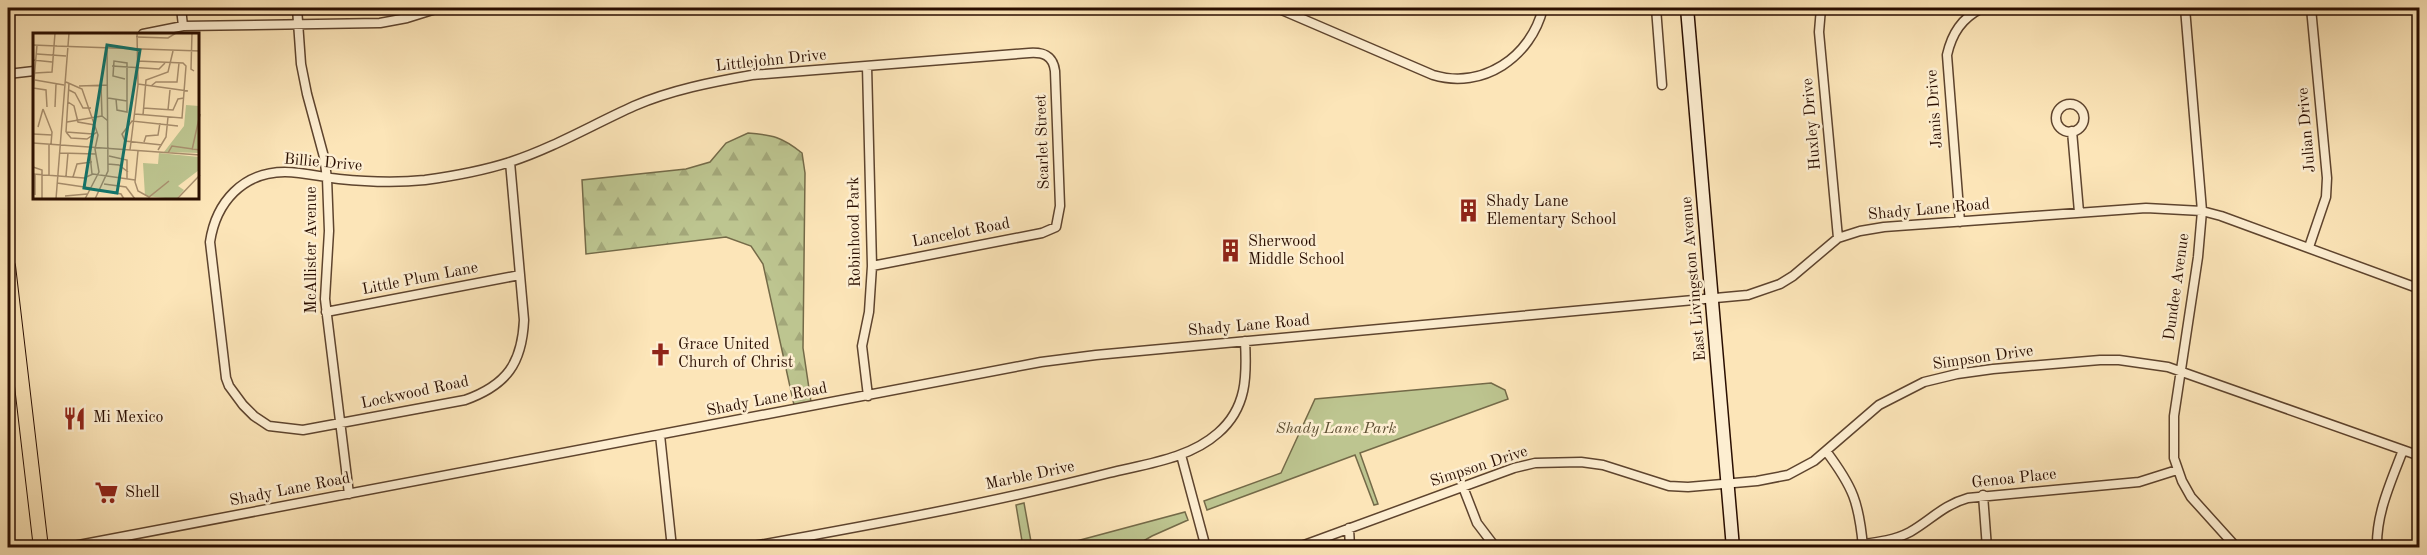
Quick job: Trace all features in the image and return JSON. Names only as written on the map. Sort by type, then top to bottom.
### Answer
[{"type":"main road","name":"East Livingston Avenue","points":[[1687,8],[1733,548]]},
{"type":"main road","points":[[8,266],[41,548]]},
{"type":"street","points":[[181,8],[183,26]]},
{"type":"street","name":"McAllister Avenue","points":[[297,8],[307,94],[324,157],[327,178],[328,231],[324,284],[349,494]]},
{"type":"street","points":[[149,33],[183,26],[380,23],[407,18],[439,8]]},
{"type":"street","points":[[1277,8],[1433,75],[1460,79],[1484,74],[1510,60],[1536,29],[1543,8]]},
{"type":"street","points":[[1656,8],[1662,85]]},
{"type":"street","name":"Huxley Drive","points":[[1821,8],[1819,32],[1838,238]]},
{"type":"street","name":"Janis Drive","points":[[1960,222],[1947,56],[1952,38],[1959,27],[1971,14],[1982,8]]},
{"type":"street","name":"Dundee Avenue","points":[[2185,8],[2202,211],[2198,257],[2173,430],[2174,458],[2177,470],[2196,503],[2237,548]]},
{"type":"street","name":"Julian Drive","points":[[2309,247],[2326,196],[2327,178],[2311,8]]},
{"type":"street","name":"Littlejohn Drive","points":[[510,162],[570,138],[635,106],[709,82],[752,75],[1029,53],[1050,57]]},
{"type":"street","name":"Scarlet Street","points":[[1050,57],[1054,65],[1056,91],[1059,206],[1056,227]]},
{"type":"street","name":"Robinhood Park","points":[[867,66],[872,266],[869,312],[862,346],[868,396]]},
{"type":"street","points":[[8,74],[33,71]]},
{"type":"street","points":[[2072,131],[2079,212]]},
{"type":"street","name":"Billie Drive","points":[[254,416],[234,394],[225,372],[210,254],[214,222],[223,203],[230,195],[241,185],[259,176],[284,172],[370,182],[413,181],[474,172],[510,162]]},
{"type":"street","name":"Lockwood Road","points":[[254,416],[268,426],[303,430],[465,400],[481,395],[501,381],[514,364],[521,346],[524,320],[510,162]]},
{"type":"street","name":"Shady Lane Road","points":[[63,548],[1041,362],[1748,295],[1780,284],[1793,276],[1838,238],[1884,227],[2146,208],[2202,211],[2309,247],[2420,289]]},
{"type":"street","name":"Lancelot Road","points":[[872,266],[1042,233],[1056,227]]},
{"type":"street","name":"Little Plum Lane","points":[[326,312],[520,275]]},
{"type":"street","name":"Marble Drive","points":[[743,548],[789,543],[1061,485],[1181,455],[1208,441],[1233,418],[1245,389],[1247,372],[1245,341]]},
{"type":"street","name":"Simpson Drive","points":[[1296,548],[1514,468],[1558,461],[1603,465],[1669,486],[1688,487],[1757,481],[1788,475],[1814,461],[1855,423],[1879,405],[1924,382],[1957,374],[2100,360],[2153,364],[2181,371],[2420,456]]},
{"type":"street","points":[[660,435],[672,548]]},
{"type":"street","points":[[2378,548],[2377,536],[2382,508],[2403,450]]},
{"type":"street","points":[[1826,451],[1852,489],[1859,512],[1863,546]]},
{"type":"street","points":[[1181,455],[1206,548]]},
{"type":"street","name":"Genoa Place","points":[[1863,546],[1907,534],[1948,505],[1983,495],[2139,482],[2177,470]]},
{"type":"street","points":[[1463,487],[1477,523],[1496,548]]},
{"type":"street","points":[[1983,495],[1987,548]]},
{"type":"street","points":[[1349,528],[1350,548]]},
{"type":"green space","points":[[748,133],[777,138],[789,143],[802,153],[805,173],[803,348],[811,402],[794,405],[763,264],[751,246],[726,237],[586,254],[582,180],[686,169],[710,162],[726,143]]},
{"type":"green space","name":"Shady Lane Park","points":[[1491,383],[1505,390],[1508,399],[1360,453],[1378,504],[1374,505],[1355,455],[1207,510],[1204,501],[1281,473],[1315,399]]},
{"type":"green space","points":[[1024,503],[1032,547],[1023,547],[1016,505]]},
{"type":"green space","points":[[1185,512],[1188,520],[1133,547],[1054,547]]},
{"type":"place","name":"Shady Lane Elementary School","points":[[1468,211]]},
{"type":"place","name":"Sherwood Middle School","points":[[1230,251]]},
{"type":"place","name":"Grace United Church of Christ","points":[[660,354]]},
{"type":"place","name":"Mi Mexico","points":[[75,418]]},
{"type":"place","name":"Shell","points":[[107,493]]}]
